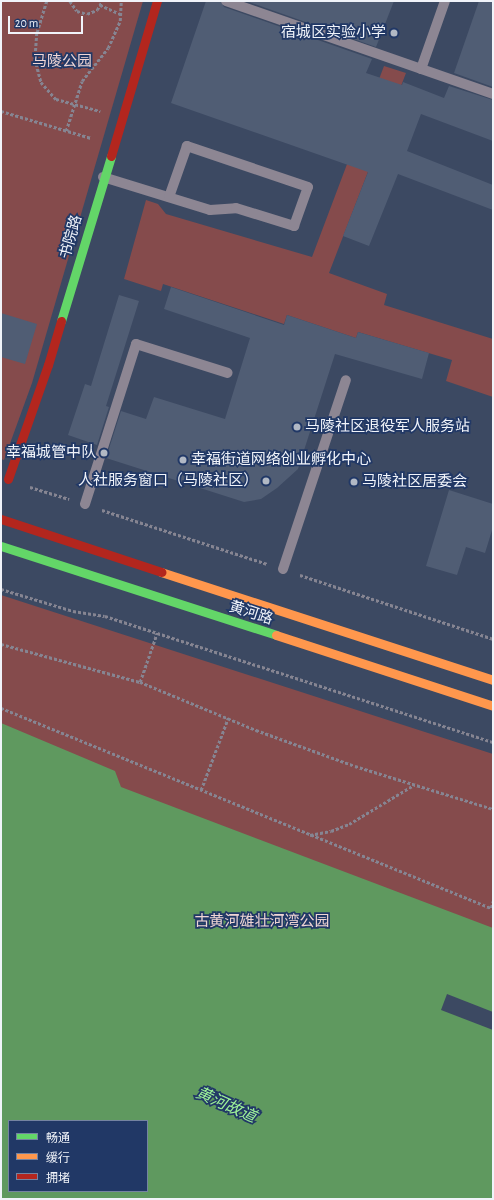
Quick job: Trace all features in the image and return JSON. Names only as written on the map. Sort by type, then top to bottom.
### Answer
[{"type":"main road","name":"书院路","points":[[8,480],[48,365],[103,177],[157,1]]},
{"type":"main road","name":"黄河路","points":[[1,519],[493,680]]},
{"type":"main road","name":"黄河路","points":[[1,546],[493,706]]},
{"type":"lane","points":[[226,1],[493,94]]},
{"type":"lane","points":[[421,69],[445,1]]},
{"type":"lane","points":[[103,177],[169,198],[210,210],[236,208],[294,226],[308,187],[187,146],[169,198]]},
{"type":"lane","points":[[85,504],[136,344],[228,373]]},
{"type":"lane","points":[[283,570],[346,380]]},
{"type":"path","points":[[47,1],[38,33],[35,59],[41,82],[56,98],[122,116]]},
{"type":"path","points":[[70,1],[73,7],[82,14],[92,13],[102,1]]},
{"type":"path","points":[[66,131],[82,81],[108,48],[120,21],[121,1]]},
{"type":"path","points":[[100,5],[120,14]]},
{"type":"path","points":[[1,111],[113,145]]},
{"type":"path","points":[[8,480],[493,639]]},
{"type":"path","points":[[1,589],[73,611],[105,616],[493,742]]},
{"type":"path","points":[[140,682],[157,633]]},
{"type":"path","points":[[1,644],[140,682],[228,718],[354,766],[493,809]]},
{"type":"path","points":[[1,708],[491,908],[493,901]]},
{"type":"path","points":[[201,790],[228,718]]},
{"type":"path","points":[[310,835],[331,831],[349,824],[414,784]]},
{"type":"green space","name":"马陵公园","points":[[1,1],[143,1],[32,383],[4,460],[1,459]]},
{"type":"green space","points":[[384,66],[406,73],[329,273],[387,294],[384,305],[493,339],[493,397],[446,381],[452,360],[358,332],[356,338],[287,315],[284,324],[163,284],[161,291],[124,279],[146,200],[158,204],[166,214],[312,257]]},
{"type":"green space","name":"古黄河雄壮河湾公园","points":[[1,595],[493,754],[493,1199],[1,1199]]},
{"type":"water","name":"古黄河雄壮河湾公园","points":[[1,723],[115,771],[121,787],[493,928],[493,1199],[1,1199]]},
{"type":"pier","points":[[447,994],[493,1012],[493,1030],[441,1010]]},
{"type":"building","points":[[206,1],[220,1],[224,7],[372,59],[366,73],[402,85],[403,82],[444,98],[449,86],[493,100],[493,141],[421,114],[407,151],[493,185],[493,210],[398,174],[369,246],[343,236],[368,172],[171,103]]},
{"type":"building","points":[[246,1],[394,1],[376,47]]},
{"type":"building","points":[[479,1],[493,1],[493,87],[454,73]]},
{"type":"building","points":[[171,287],[284,325],[287,315],[356,338],[358,332],[429,353],[422,379],[335,354],[298,469],[277,488],[261,499],[244,502],[106,458],[121,411],[146,419],[154,397],[225,419],[250,338],[164,309]]},
{"type":"building","points":[[119,295],[139,301],[106,406],[109,407],[97,445],[68,435],[85,384],[91,386]]},
{"type":"building","points":[[1,313],[37,324],[25,364],[1,357]]},
{"type":"building","points":[[449,490],[493,504],[493,527],[485,553],[466,547],[457,575],[426,566]]},
{"type":"traffic: fast","points":[[61,321],[111,156]]},
{"type":"traffic: fast","points":[[1,546],[276,635]]},
{"type":"traffic: slow","points":[[161,572],[493,680]]},
{"type":"traffic: slow","points":[[276,635],[493,706]]},
{"type":"traffic: jam","points":[[111,156],[157,1]]},
{"type":"traffic: jam","points":[[8,479],[48,365],[61,321]]},
{"type":"traffic: jam","points":[[1,519],[161,572]]},
{"type":"place","name":"宿城区实验小学","points":[[394,33]]},
{"type":"place","name":"马陵社区退役军人服务站","points":[[297,427]]},
{"type":"place","name":"幸福城管中队","points":[[104,453]]},
{"type":"place","name":"幸福街道网络创业孵化中心","points":[[183,460]]},
{"type":"place","name":"人社服务窗口（马陵社区）","points":[[266,481]]},
{"type":"place","name":"马陵社区居委会","points":[[354,482]]},
{"type":"water label","name":"黄河故道","points":[[226,1105]]}]
